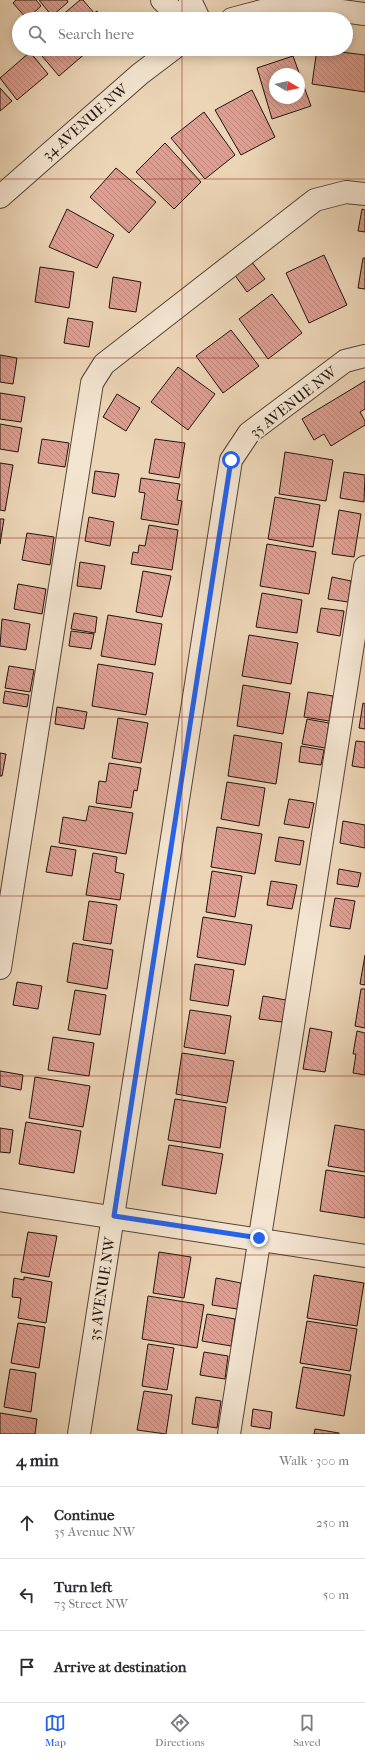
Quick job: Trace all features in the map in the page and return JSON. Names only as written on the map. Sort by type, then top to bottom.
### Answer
[{"type":"street","points":[[162,0],[175,12]]},
{"type":"street","points":[[190,0],[195,12]]},
{"type":"street","points":[[254,12],[289,1],[365,14]]},
{"type":"street","name":"34 AVENUE NW","points":[[0,197],[140,74],[164,56]]},
{"type":"street","points":[[0,968],[92,383],[104,364],[315,200],[346,192],[365,194]]},
{"type":"street","name":"35 AVENUE NW","points":[[79,1434],[231,460],[249,434],[345,362],[365,356]]},
{"type":"street","points":[[229,1434],[365,567]]},
{"type":"street","points":[[0,1200],[259,1238],[365,1256]]},
{"type":"building","points":[[16,0],[36,0],[41,6],[35,12],[21,12],[13,3]]},
{"type":"building","points":[[39,0],[67,0],[68,2],[57,12],[49,12]]},
{"type":"building","points":[[80,0],[83,0],[93,12],[66,12]]},
{"type":"building","points":[[353,54],[365,55],[365,92],[312,84],[316,56],[353,56]]},
{"type":"building","points":[[25,56],[33,56],[48,74],[17,100],[0,78]]},
{"type":"building","points":[[42,56],[82,56],[59,76]]},
{"type":"building","points":[[293,56],[297,68],[269,68],[269,104],[305,104],[305,89],[311,106],[272,119],[257,68]]},
{"type":"building","points":[[0,88],[12,101],[0,111]]},
{"type":"building","points":[[252,90],[275,137],[241,155],[215,110]]},
{"type":"building","points":[[204,112],[235,155],[205,179],[171,138]]},
{"type":"building","points":[[165,143],[201,182],[174,209],[136,172]]},
{"type":"building","points":[[116,168],[156,202],[129,233],[90,197]]},
{"type":"building","points":[[67,209],[114,235],[97,268],[49,247]]},
{"type":"building","points":[[362,209],[365,210],[365,232],[358,231]]},
{"type":"building","points":[[324,255],[347,305],[309,323],[286,273]]},
{"type":"building","points":[[363,258],[365,258],[365,289],[358,288]]},
{"type":"building","points":[[251,261],[265,279],[247,292],[234,274]]},
{"type":"building","points":[[40,267],[74,272],[69,308],[35,302]]},
{"type":"building","points":[[113,277],[141,282],[136,312],[109,308]]},
{"type":"building","points":[[272,294],[302,333],[268,359],[239,319]]},
{"type":"building","points":[[68,318],[93,322],[89,347],[64,343]]},
{"type":"building","points":[[231,330],[259,366],[223,393],[196,356]]},
{"type":"building","points":[[0,355],[17,358],[13,384],[0,382]]},
{"type":"building","points":[[178,367],[215,394],[188,430],[151,402]]},
{"type":"building","points":[[365,381],[365,409],[360,412],[365,421],[365,425],[331,446],[324,434],[314,440],[302,419]]},
{"type":"building","points":[[0,393],[25,397],[21,422],[0,419]]},
{"type":"building","points":[[117,394],[140,408],[126,431],[103,417]]},
{"type":"building","points":[[0,424],[22,428],[18,452],[0,449]]},
{"type":"building","points":[[42,439],[69,443],[65,467],[38,463]]},
{"type":"building","points":[[155,439],[185,443],[179,478],[149,473]]},
{"type":"building","points":[[285,452],[333,460],[326,501],[279,494]]},
{"type":"building","points":[[0,463],[13,465],[5,511],[0,510]]},
{"type":"building","points":[[95,471],[119,474],[115,497],[92,493]]},
{"type":"building","points":[[344,472],[365,475],[364,502],[340,498]]},
{"type":"building","points":[[141,478],[180,484],[177,500],[182,501],[178,525],[141,519],[145,493],[139,492]]},
{"type":"building","points":[[275,497],[320,505],[313,547],[268,539]]},
{"type":"building","points":[[339,510],[361,514],[354,557],[332,554]]},
{"type":"building","points":[[89,517],[114,522],[110,546],[85,541]]},
{"type":"building","points":[[0,519],[4,519],[0,544]]},
{"type":"building","points":[[149,525],[178,530],[172,570],[131,564],[133,552],[138,553],[139,545],[145,546]]},
{"type":"building","points":[[27,533],[54,537],[50,565],[22,560]]},
{"type":"building","points":[[267,544],[316,552],[309,594],[260,586]]},
{"type":"building","points":[[80,562],[105,566],[101,589],[77,586]]},
{"type":"building","points":[[143,571],[171,576],[162,617],[136,612]]},
{"type":"building","points":[[332,577],[351,581],[348,602],[328,599]]},
{"type":"building","points":[[18,584],[46,589],[42,614],[14,609]]},
{"type":"building","points":[[262,593],[302,600],[297,633],[256,627]]},
{"type":"building","points":[[321,608],[344,611],[340,636],[317,632]]},
{"type":"building","points":[[74,613],[97,617],[95,633],[71,629]]},
{"type":"building","points":[[108,615],[162,624],[155,665],[101,656]]},
{"type":"building","points":[[2,619],[30,624],[26,650],[0,646]]},
{"type":"building","points":[[71,631],[94,634],[91,649],[69,646]]},
{"type":"building","points":[[249,635],[298,643],[291,684],[242,676]]},
{"type":"building","points":[[98,664],[153,673],[146,715],[92,706]]},
{"type":"building","points":[[9,666],[34,670],[30,692],[5,688]]},
{"type":"building","points":[[243,685],[290,693],[283,734],[237,726]]},
{"type":"building","points":[[5,691],[29,695],[27,707],[3,703]]},
{"type":"building","points":[[308,692],[333,696],[329,721],[304,717]]},
{"type":"building","points":[[363,703],[365,704],[365,729],[359,728]]},
{"type":"building","points":[[57,707],[87,712],[84,729],[55,724]]},
{"type":"building","points":[[118,718],[148,723],[141,763],[112,758]]},
{"type":"building","points":[[307,719],[329,723],[325,748],[302,744]]},
{"type":"building","points":[[234,735],[282,743],[276,784],[228,776]]},
{"type":"building","points":[[356,741],[365,742],[365,768],[352,766]]},
{"type":"building","points":[[301,746],[324,750],[321,765],[299,762]]},
{"type":"building","points":[[0,753],[6,754],[2,776],[0,776]]},
{"type":"building","points":[[109,763],[141,768],[137,791],[134,790],[131,808],[96,803],[99,781],[106,782]]},
{"type":"building","points":[[227,782],[265,788],[259,826],[221,819]]},
{"type":"building","points":[[289,799],[314,803],[309,828],[284,824]]},
{"type":"building","points":[[89,806],[133,813],[126,854],[59,843],[63,817],[86,821]]},
{"type":"building","points":[[343,821],[365,825],[365,848],[340,843]]},
{"type":"building","points":[[217,827],[262,834],[255,874],[211,867]]},
{"type":"building","points":[[279,837],[304,841],[300,865],[275,861]]},
{"type":"building","points":[[51,846],[76,850],[72,876],[46,872]]},
{"type":"building","points":[[93,853],[117,857],[115,872],[124,874],[120,900],[86,895]]},
{"type":"building","points":[[339,869],[361,873],[358,887],[337,884]]},
{"type":"building","points":[[212,871],[242,876],[235,917],[206,912]]},
{"type":"building","points":[[271,881],[297,885],[292,909],[267,905]]},
{"type":"building","points":[[335,898],[355,901],[350,929],[330,926]]},
{"type":"building","points":[[89,901],[117,905],[111,944],[83,940]]},
{"type":"building","points":[[203,917],[252,925],[245,965],[197,957]]},
{"type":"building","points":[[73,943],[113,950],[107,989],[67,982]]},
{"type":"building","points":[[365,955],[365,985],[360,984]]},
{"type":"building","points":[[195,964],[234,970],[228,1006],[190,1000]]},
{"type":"building","points":[[17,982],[42,986],[38,1009],[13,1005]]},
{"type":"building","points":[[361,989],[365,989],[365,1028],[355,1026]]},
{"type":"building","points":[[75,990],[106,995],[100,1035],[68,1030]]},
{"type":"building","points":[[263,996],[286,1000],[282,1022],[259,1019]]},
{"type":"building","points":[[190,1010],[231,1016],[225,1054],[184,1047]]},
{"type":"building","points":[[310,1028],[332,1032],[325,1072],[303,1069]]},
{"type":"building","points":[[357,1031],[365,1033],[365,1075],[353,1073],[356,1054],[353,1054]]},
{"type":"building","points":[[53,1037],[94,1043],[89,1076],[48,1070]]},
{"type":"building","points":[[182,1053],[234,1061],[227,1103],[176,1094]]},
{"type":"building","points":[[0,1071],[23,1075],[21,1090],[0,1086]]},
{"type":"building","points":[[35,1077],[90,1086],[83,1127],[29,1118]]},
{"type":"building","points":[[175,1099],[226,1107],[220,1148],[168,1140]]},
{"type":"building","points":[[26,1122],[81,1131],[74,1173],[19,1164]]},
{"type":"building","points":[[335,1125],[365,1130],[365,1172],[328,1166]]},
{"type":"building","points":[[0,1128],[13,1130],[10,1153],[0,1152]]},
{"type":"building","points":[[169,1145],[223,1154],[216,1194],[162,1185]]},
{"type":"building","points":[[326,1170],[365,1176],[365,1218],[320,1211]]},
{"type":"building","points":[[28,1232],[57,1236],[49,1277],[21,1272]]},
{"type":"building","points":[[159,1252],[191,1257],[184,1298],[153,1293]]},
{"type":"building","points":[[314,1275],[364,1283],[357,1326],[307,1318]]},
{"type":"building","points":[[24,1277],[52,1282],[46,1323],[18,1318],[21,1298],[12,1297],[14,1278],[24,1280]]},
{"type":"building","points":[[216,1278],[241,1283],[237,1309],[212,1305]]},
{"type":"building","points":[[148,1296],[204,1305],[197,1348],[142,1339]]},
{"type":"building","points":[[207,1314],[235,1319],[231,1346],[202,1341]]},
{"type":"building","points":[[307,1321],[357,1329],[350,1371],[300,1363]]},
{"type":"building","points":[[18,1323],[45,1327],[39,1368],[11,1363]]},
{"type":"building","points":[[148,1344],[174,1348],[167,1390],[142,1386]]},
{"type":"building","points":[[204,1352],[228,1356],[225,1379],[200,1375]]},
{"type":"building","points":[[303,1367],[351,1375],[344,1416],[296,1408]]},
{"type":"building","points":[[10,1369],[36,1373],[31,1412],[4,1407]]},
{"type":"building","points":[[144,1391],[172,1395],[166,1434],[137,1430]]},
{"type":"building","points":[[196,1397],[221,1401],[217,1428],[192,1424]]},
{"type":"building","points":[[253,1409],[272,1412],[270,1429],[251,1426]]},
{"type":"building","points":[[0,1413],[37,1419],[35,1434],[0,1434]]},
{"type":"building","points":[[315,1429],[339,1433],[339,1434],[314,1434]]},
{"type":"route","points":[[231,460],[114,1216],[259,1238]]}]
